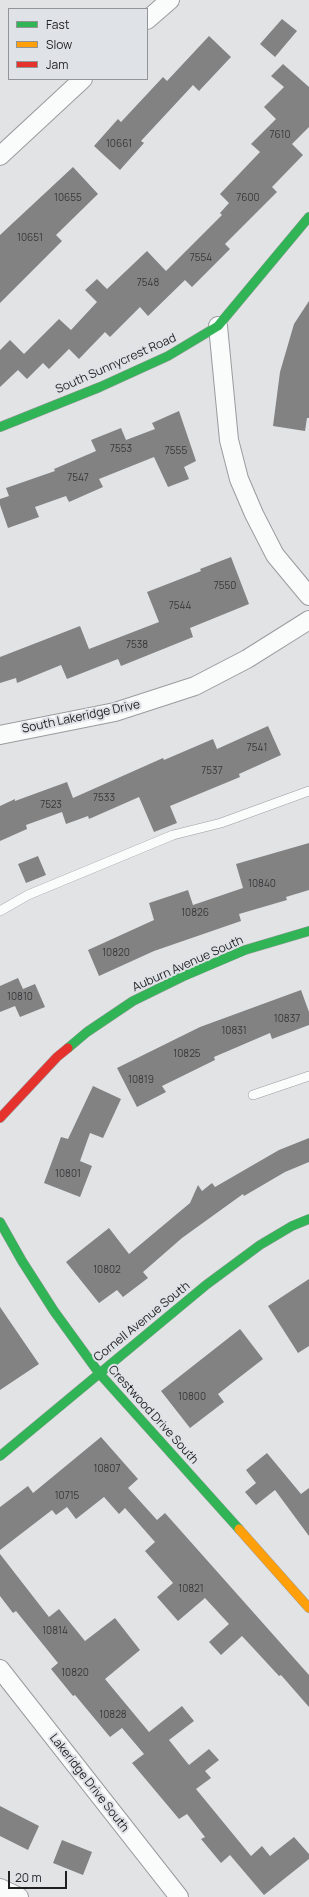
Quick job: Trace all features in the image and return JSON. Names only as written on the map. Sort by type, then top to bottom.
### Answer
[{"type":"street","points":[[148,19],[170,0]]},
{"type":"street","points":[[0,156],[82,80]]},
{"type":"street","name":"South Sunnycrest Road","points":[[0,427],[100,387],[168,356],[218,326],[309,217]]},
{"type":"street","points":[[218,326],[229,440],[239,479],[254,514],[275,555],[309,596]]},
{"type":"street","name":"South Lakeridge Drive","points":[[0,735],[115,712],[195,686],[247,659],[309,620]]},
{"type":"street","name":"Auburn Avenue South","points":[[0,1118],[57,1057],[86,1032],[133,1001],[184,976],[245,950],[309,931]]},
{"type":"street","name":"Cornell Avenue South","points":[[0,1456],[206,1285],[254,1249],[292,1226],[309,1219]]},
{"type":"street","name":"Crestwood Drive South","points":[[0,1222],[22,1262],[46,1299],[99,1373],[309,1608]]},
{"type":"street","name":"Lakeridge Drive South","points":[[0,1669],[179,1897]]},
{"type":"street","points":[[0,1888],[19,1897]]},
{"type":"lane","points":[[0,911],[28,895],[173,835],[221,823],[309,792]]},
{"type":"lane","points":[[253,1095],[309,1076]]},
{"type":"building","points":[[282,19],[297,31],[275,57],[260,44]]},
{"type":"building","points":[[209,36],[231,57],[199,91],[193,85],[141,141],[144,143],[120,170],[94,146],[118,119],[121,122],[163,77],[167,81]]},
{"type":"building","points":[[283,64],[309,87],[309,127],[292,144],[303,155],[272,187],[277,192],[225,244],[230,249],[192,287],[185,280],[148,316],[140,307],[110,337],[105,332],[79,359],[69,349],[49,369],[43,363],[27,379],[18,370],[0,387],[0,350],[10,340],[24,354],[59,319],[71,330],[97,302],[85,290],[97,279],[107,289],[147,251],[166,271],[222,215],[220,213],[229,203],[220,194],[260,152],[251,144],[276,119],[264,107],[284,87],[271,76]]},
{"type":"building","points":[[73,167],[98,194],[56,235],[62,241],[0,303],[0,235]]},
{"type":"building","points":[[309,301],[309,418],[307,418],[305,431],[273,426],[280,372],[294,324]]},
{"type":"building","points":[[179,411],[196,461],[184,467],[189,479],[168,487],[154,457],[99,479],[103,487],[69,502],[66,496],[35,507],[39,517],[8,528],[0,505],[0,499],[9,496],[6,488],[55,471],[54,469],[96,451],[91,440],[121,428],[126,440],[155,429],[152,423]]},
{"type":"building","points":[[231,557],[249,604],[190,628],[193,637],[121,666],[118,659],[67,679],[61,665],[17,683],[16,678],[0,683],[0,657],[80,626],[89,649],[159,622],[147,592],[201,571],[200,569]]},
{"type":"building","points":[[268,726],[281,755],[239,774],[240,777],[170,806],[177,823],[154,832],[139,797],[89,819],[88,816],[66,824],[62,812],[26,825],[27,829],[0,841],[0,806],[15,799],[15,801],[67,782],[73,798],[163,758],[164,760],[213,739],[217,749]]},
{"type":"building","points":[[309,843],[309,890],[286,897],[287,900],[239,914],[241,921],[154,951],[99,976],[88,950],[154,920],[149,903],[188,890],[193,905],[243,888],[236,864]]},
{"type":"building","points":[[38,856],[46,875],[26,883],[18,864]]},
{"type":"building","points":[[18,978],[23,989],[35,984],[45,1007],[20,1017],[15,1006],[0,1012],[0,986]]},
{"type":"building","points":[[301,990],[309,1012],[309,1025],[272,1039],[270,1033],[214,1057],[215,1060],[162,1086],[166,1092],[137,1107],[117,1068],[200,1027]]},
{"type":"building","points":[[93,1086],[121,1099],[103,1138],[90,1133],[80,1161],[92,1166],[80,1197],[44,1183],[61,1137],[68,1139]]},
{"type":"building","points":[[309,1138],[309,1162],[285,1172],[244,1196],[243,1194],[182,1238],[143,1272],[148,1278],[123,1297],[117,1290],[99,1303],[66,1262],[109,1228],[129,1254],[190,1203],[198,1185],[202,1191],[212,1183],[215,1187],[279,1150]]},
{"type":"building","points":[[309,1279],[309,1346],[298,1353],[268,1306]]},
{"type":"building","points":[[0,1307],[39,1364],[0,1390]]},
{"type":"building","points":[[240,1329],[263,1359],[218,1394],[224,1402],[190,1428],[161,1391]]},
{"type":"building","points":[[101,1437],[138,1479],[128,1488],[157,1520],[165,1513],[309,1675],[309,1707],[281,1675],[279,1676],[242,1636],[221,1655],[209,1642],[229,1624],[205,1598],[178,1621],[157,1597],[173,1583],[145,1551],[155,1542],[125,1508],[119,1514],[104,1497],[76,1519],[67,1507],[56,1515],[52,1510],[0,1550],[0,1507],[28,1486],[33,1493]]},
{"type":"building","points":[[267,1453],[301,1494],[309,1488],[309,1536],[275,1490],[256,1505],[245,1492],[256,1483],[246,1470]]},
{"type":"building","points":[[0,1554],[49,1617],[59,1609],[85,1641],[115,1618],[140,1650],[105,1679],[149,1732],[182,1706],[194,1721],[169,1740],[189,1765],[209,1749],[219,1760],[205,1771],[211,1778],[196,1789],[251,1856],[262,1846],[270,1856],[294,1837],[309,1854],[309,1859],[264,1895],[230,1855],[221,1863],[201,1839],[205,1837],[187,1814],[179,1819],[132,1763],[144,1754],[122,1728],[110,1737],[51,1669],[58,1663],[16,1611],[13,1613],[0,1596]]},
{"type":"building","points":[[0,1806],[39,1826],[28,1850],[0,1836]]},
{"type":"building","points":[[62,1840],[92,1852],[83,1875],[53,1863]]},
{"type":"traffic: fast","points":[[0,427],[100,387],[168,356],[218,326],[309,217]]},
{"type":"traffic: fast","points":[[68,1048],[87,1032],[133,1001],[184,976],[245,950],[309,931]]},
{"type":"traffic: fast","points":[[0,1456],[206,1285],[260,1245],[292,1226],[309,1219]]},
{"type":"traffic: fast","points":[[0,1222],[22,1261],[54,1311],[99,1373],[239,1529]]},
{"type":"traffic: slow","points":[[239,1529],[309,1608]]},
{"type":"traffic: jam","points":[[0,1118],[57,1057],[68,1048]]}]
